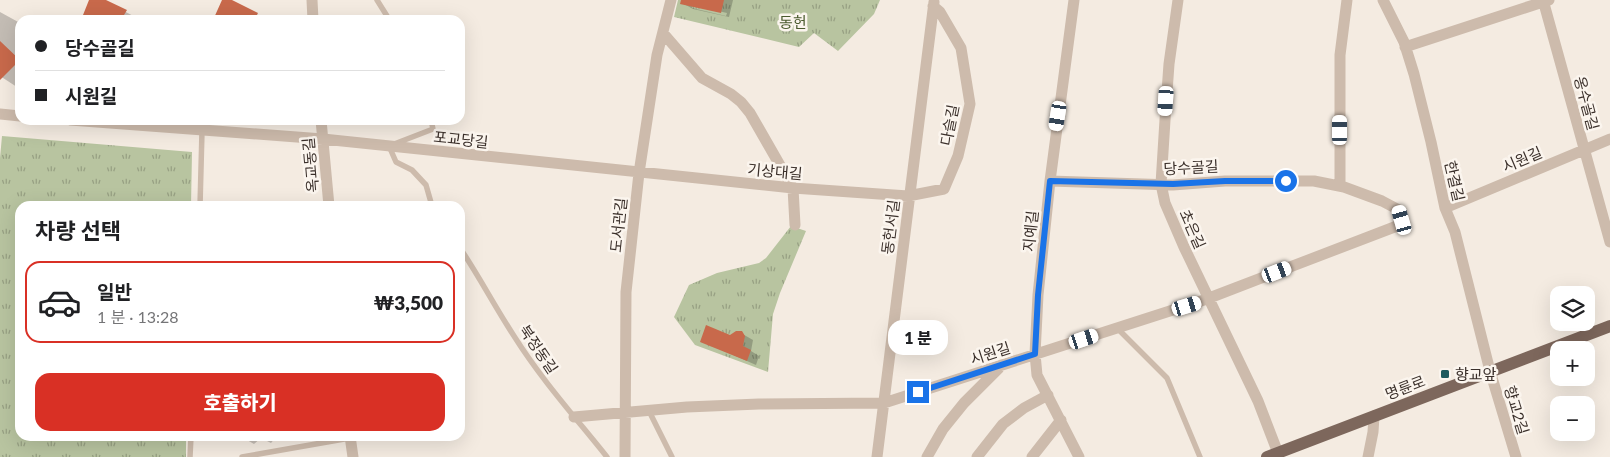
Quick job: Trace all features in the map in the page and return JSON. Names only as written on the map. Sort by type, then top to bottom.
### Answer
[{"type":"main road","name":"명륜로","points":[[1273,455],[1610,326]]},
{"type":"street","points":[[312,0],[313,15]]},
{"type":"street","name":"도서관길","points":[[625,457],[626,292],[639,173],[657,56],[671,0]]},
{"type":"street","name":"지예길","points":[[1074,0],[1050,181],[1038,295],[1035,354],[1037,376],[1079,457]]},
{"type":"street","name":"초은길","points":[[1178,0],[1169,64],[1161,184],[1165,203],[1258,401],[1273,455]]},
{"type":"street","points":[[1340,186],[1340,55],[1347,0]]},
{"type":"street","name":"한결길","points":[[1383,0],[1405,47],[1414,74],[1445,208],[1455,232],[1490,371]]},
{"type":"street","points":[[1405,47],[1545,1]]},
{"type":"street","name":"옹수골길","points":[[1545,1],[1610,242]]},
{"type":"street","name":"동헌서길","points":[[877,457],[908,196],[934,3]]},
{"type":"street","name":"다슬길","points":[[908,196],[944,189],[958,156],[970,104],[962,48],[934,3]]},
{"type":"street","points":[[663,33],[702,78],[731,94],[741,102],[793,188],[795,225]]},
{"type":"street","points":[[0,114],[15,116]]},
{"type":"street","name":"포교당길","points":[[130,125],[323,139],[639,173]]},
{"type":"street","name":"옥교동길","points":[[322,125],[329,201]]},
{"type":"street","name":"시원길","points":[[1445,208],[1610,139]]},
{"type":"street","name":"기상대길","points":[[639,173],[793,188],[908,196]]},
{"type":"street","name":"당수골길","points":[[1050,181],[1161,184],[1225,181],[1314,181],[1340,186],[1382,201],[1399,210],[1402,220],[1397,226]]},
{"type":"street","name":"시원길","points":[[574,417],[759,404],[884,403],[1209,298],[1397,226]]},
{"type":"street","points":[[927,457],[943,429],[964,403],[1002,365]]},
{"type":"street","name":"향교2길","points":[[1490,371],[1516,457]]},
{"type":"street","points":[[977,457],[1003,424],[1024,408],[1048,395]]},
{"type":"street","points":[[1368,457],[1374,416]]},
{"type":"street","points":[[1032,457],[1061,420]]},
{"type":"street","points":[[351,441],[353,457]]},
{"type":"lane","points":[[377,0],[385,15]]},
{"type":"lane","points":[[431,201],[426,185],[412,170],[396,162],[389,146],[433,129],[432,125]]},
{"type":"lane","points":[[200,201],[202,131]]},
{"type":"lane","name":"북정동길","points":[[465,255],[514,336],[544,380],[607,457]]},
{"type":"lane","points":[[1117,328],[1167,378],[1200,457]]},
{"type":"lane","points":[[649,411],[672,457]]},
{"type":"lane","points":[[190,457],[191,441]]},
{"type":"lane","points":[[242,457],[328,441]]},
{"type":"green space","name":"동헌","points":[[678,0],[880,0],[874,14],[838,51],[814,33],[799,47],[674,17]]},
{"type":"green space","points":[[2,136],[192,152],[191,201],[15,201],[15,441],[186,441],[186,457],[0,457],[0,158]]},
{"type":"green space","points":[[791,226],[806,231],[773,314],[768,372],[695,345],[674,317],[689,285],[717,273],[759,263],[766,258]]},
{"type":"building","points":[[89,0],[106,0],[127,10],[124,15],[83,15]]},
{"type":"building","points":[[222,0],[232,0],[258,13],[257,15],[215,15]]},
{"type":"building","points":[[681,0],[724,0],[721,13],[680,4]]},
{"type":"building","points":[[0,41],[15,55],[15,65],[0,80]]},
{"type":"building","points":[[706,325],[730,335],[736,331],[742,331],[745,336],[743,346],[751,350],[747,361],[700,342]]},
{"type":"place","name":"향교앞","points":[[1445,374]]},
{"type":"route","points":[[918,392],[1035,354],[1038,295],[1050,181],[1173,184],[1225,181],[1286,181]]}]
